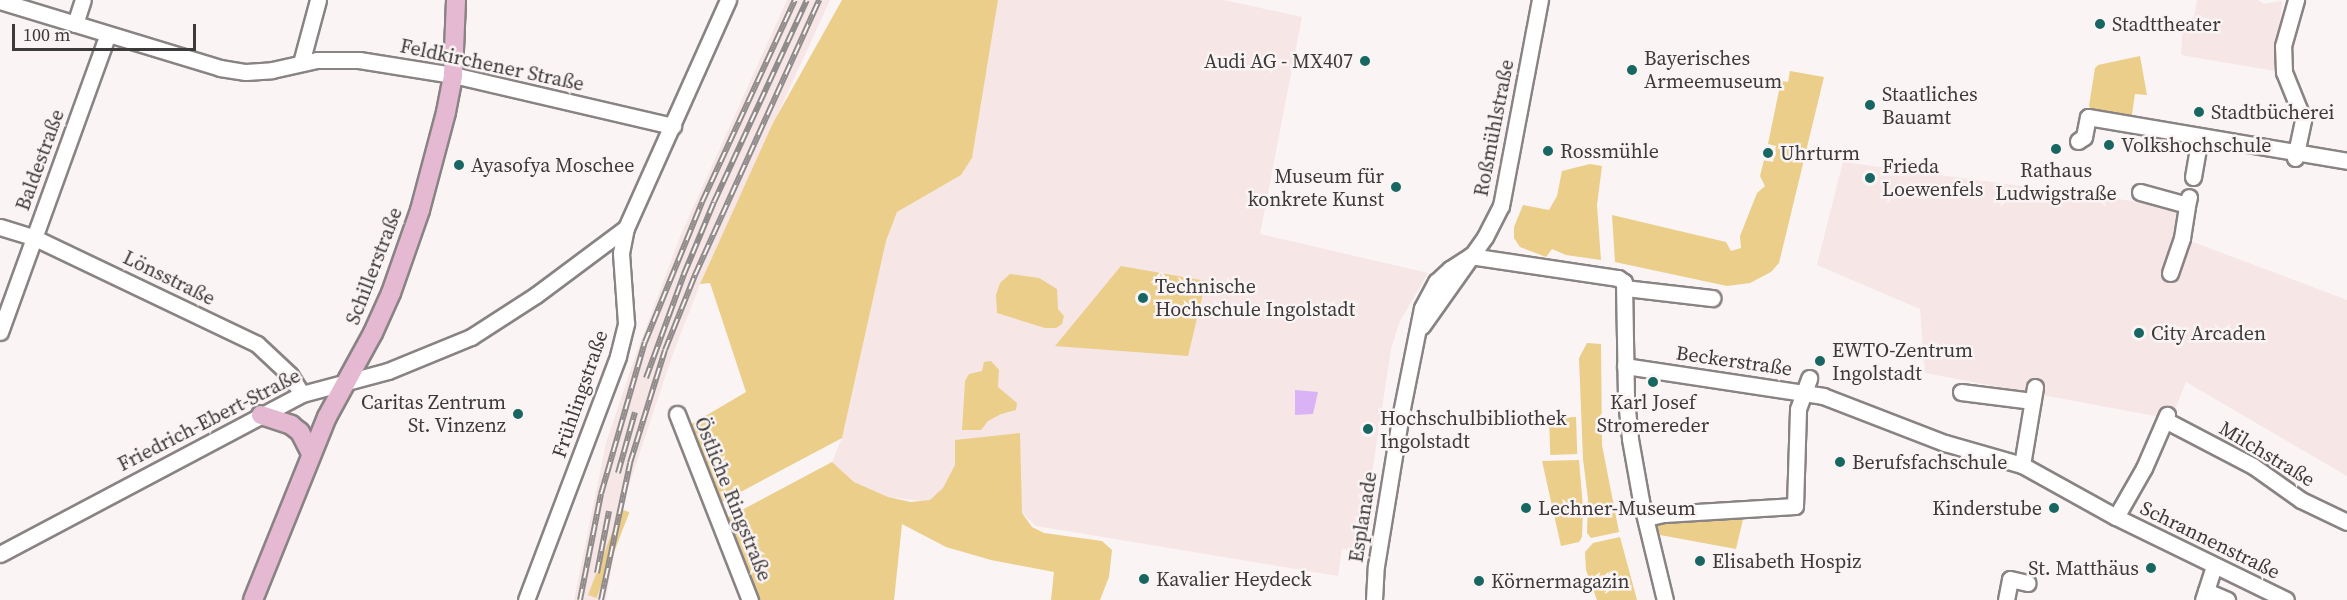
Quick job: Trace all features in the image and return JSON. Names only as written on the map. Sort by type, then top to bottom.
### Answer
[{"type":"main road","name":"Schillerstraße","points":[[253,600],[311,454],[345,381],[373,333],[391,293],[420,210],[446,112],[453,75],[456,0]]},
{"type":"main road","points":[[261,416],[291,425],[300,432],[311,454]]},
{"type":"street","points":[[75,24],[83,0]]},
{"type":"street","points":[[301,63],[318,0]]},
{"type":"street","name":"Frühlingstraße","points":[[526,600],[618,356],[626,323],[621,253],[626,228],[728,0]]},
{"type":"street","name":"Roßmühlstraße","points":[[1470,256],[1491,227],[1504,195],[1540,0]]},
{"type":"street","points":[[2295,156],[2303,119],[2284,72],[2283,46],[2296,0]]},
{"type":"street","name":"Feldkirchener Straße","points":[[0,1],[107,36],[220,68],[246,72],[336,58],[453,75],[673,126]]},
{"type":"street","name":"Baldestraße","points":[[0,332],[107,36]]},
{"type":"street","points":[[2078,141],[2084,137],[2088,117],[2295,156],[2347,161]]},
{"type":"street","points":[[2193,177],[2200,137]]},
{"type":"street","points":[[2140,192],[2188,201],[2182,238],[2170,273]]},
{"type":"street","name":"Lönsstraße","points":[[0,227],[35,238],[257,344],[290,375],[302,394]]},
{"type":"street","name":"Friedrich-Ebert-Straße","points":[[0,554],[302,394],[345,381],[388,372],[471,337],[536,295],[626,228]]},
{"type":"street","points":[[1470,256],[1618,278],[1624,282],[1626,400],[1630,439],[1665,600]]},
{"type":"street","name":"Esplanade","points":[[1374,600],[1376,566],[1415,335],[1470,256]]},
{"type":"street","points":[[1625,288],[1712,298]]},
{"type":"street","name":"Beckerstraße","points":[[1625,366],[1807,385],[1823,396],[1945,443],[2022,465],[2040,473]]},
{"type":"street","points":[[1646,518],[1664,514],[1795,506],[1798,409],[1807,385]]},
{"type":"street","points":[[1961,392],[2033,394],[2022,465]]},
{"type":"street","name":"Östliche Ringstraße","points":[[677,414],[750,600]]},
{"type":"street","name":"Milchstraße","points":[[2116,517],[2144,468],[2166,418],[2254,462],[2301,500],[2347,522]]},
{"type":"street","name":"Schrannenstraße","points":[[2040,473],[2116,517],[2286,600]]},
{"type":"street","points":[[2214,566],[2204,596],[2227,600]]},
{"type":"street","points":[[2006,600],[2010,579],[2028,583]]},
{"type":"shaded area","points":[[787,0],[830,0],[700,284],[671,359],[621,509],[606,600],[574,600],[606,443],[636,354],[682,232]]},
{"type":"shaded area","points":[[842,0],[998,0],[972,158],[961,175],[897,212],[886,241],[842,438],[718,504],[690,425],[746,392],[710,283],[700,284],[773,123]]},
{"type":"shaded area","name":"Technische Hochschule Ingolstadt","points":[[998,0],[1224,0],[1302,17],[1260,234],[1428,273],[1399,323],[1391,349],[1360,552],[1342,549],[1338,576],[1036,526],[1022,513],[888,497],[854,482],[832,462],[842,438],[886,241],[897,212],[961,175],[972,158]]},
{"type":"shaded area","points":[[2197,0],[2258,0],[2264,4],[2282,1],[2275,71],[2181,55],[2183,24],[2194,17]]},
{"type":"shaded area","points":[[2140,56],[2147,95],[2135,94],[2131,121],[2094,114],[2089,106],[2095,68],[2098,65]]},
{"type":"shaded area","points":[[1790,71],[1824,77],[1779,263],[1771,272],[1750,283],[1727,286],[1615,262],[1612,215],[1726,242],[1731,251],[1741,248],[1740,236],[1757,193],[1765,186],[1760,176],[1764,160],[1773,162],[1776,146],[1768,144],[1781,81],[1788,82]]},
{"type":"shaded area","points":[[1843,162],[2184,208],[2182,238],[2347,300],[2347,476],[2186,382],[2171,419],[1925,373],[1920,309],[1817,265]]},
{"type":"shaded area","points":[[1590,164],[1602,166],[1597,205],[1601,260],[1566,255],[1552,249],[1546,257],[1520,247],[1514,238],[1514,227],[1523,205],[1549,210],[1557,196],[1562,171]]},
{"type":"shaded area","points":[[1121,266],[1206,281],[1188,356],[1055,346]]},
{"type":"shaded area","points":[[1010,274],[1039,278],[1057,289],[1058,309],[1064,316],[1062,324],[1056,328],[1045,328],[997,313],[996,295],[1000,283]]},
{"type":"shaded area","points":[[1587,343],[1601,344],[1602,445],[1619,532],[1591,538],[1587,533],[1588,499],[1583,459],[1579,358]]},
{"type":"shaded area","points":[[991,361],[999,370],[998,387],[1017,403],[1016,410],[988,421],[981,430],[962,430],[965,381],[969,374],[982,371],[984,362]]},
{"type":"shaded area","points":[[1295,390],[1318,392],[1313,414],[1295,415]]},
{"type":"shaded area","points":[[1576,417],[1577,454],[1550,455],[1549,418]]},
{"type":"shaded area","points":[[1020,433],[1022,513],[1032,527],[1044,533],[1102,541],[1112,550],[1109,577],[1100,600],[1051,600],[1054,572],[991,560],[946,547],[902,524],[894,600],[759,600],[725,519],[832,462],[854,482],[888,497],[911,502],[930,500],[943,488],[955,465],[955,440]]},
{"type":"shaded area","points":[[1579,460],[1583,508],[1582,537],[1579,542],[1561,546],[1542,461]]},
{"type":"shaded area","points":[[621,509],[629,512],[596,598],[588,595]]},
{"type":"shaded area","points":[[1744,515],[1736,549],[1660,535],[1655,520]]},
{"type":"shaded area","points":[[1620,537],[1637,600],[1597,600],[1586,570],[1585,552],[1593,543]]},
{"type":"railway","points":[[580,600],[601,494],[645,342],[702,202],[795,0]]},
{"type":"railway","points":[[646,378],[684,274],[714,202],[807,0]]},
{"type":"railway","points":[[601,600],[630,463],[665,350],[695,275],[819,0]]},
{"type":"railway","points":[[618,473],[635,412]]},
{"type":"railway","points":[[597,573],[609,511]]},
{"type":"place","name":"Stadttheater","points":[[2100,24]]},
{"type":"place","name":"Audi AG - MX407","points":[[1365,61]]},
{"type":"place","name":"Bayerisches Armeemuseum","points":[[1632,70]]},
{"type":"place","name":"Staatliches Bauamt","points":[[1870,105]]},
{"type":"place","name":"Stadtbücherei","points":[[2199,112]]},
{"type":"place","name":"Volkshochschule","points":[[2109,145]]},
{"type":"place","name":"Rathaus Ludwigstraße","points":[[2056,149]]},
{"type":"place","name":"Rossmühle","points":[[1548,151]]},
{"type":"place","name":"Uhrturm","points":[[1768,153]]},
{"type":"place","name":"Ayasofya Moschee","points":[[459,165]]},
{"type":"place","name":"Frieda Loewenfels","points":[[1870,178]]},
{"type":"place","name":"Museum für konkrete Kunst","points":[[1396,187]]},
{"type":"place","name":"Technische Hochschule Ingolstadt","points":[[1143,298]]},
{"type":"place","name":"City Arcaden","points":[[2139,333]]},
{"type":"place","name":"EWTO-Zentrum Ingolstadt","points":[[1820,361]]},
{"type":"place","name":"Karl Josef Stromereder","points":[[1653,382]]},
{"type":"place","name":"Caritas Zentrum St. Vinzenz","points":[[518,414]]},
{"type":"place","name":"Hochschulbibliothek Ingolstadt","points":[[1368,429]]},
{"type":"place","name":"Berufsfachschule","points":[[1840,462]]},
{"type":"place","name":"Lechner-Museum","points":[[1526,508]]},
{"type":"place","name":"Kinderstube","points":[[2054,508]]},
{"type":"place","name":"Elisabeth Hospiz","points":[[1700,561]]},
{"type":"place","name":"St. Matthäus","points":[[2151,568]]},
{"type":"place","name":"Kavalier Heydeck","points":[[1144,579]]},
{"type":"place","name":"Körnermagazin","points":[[1479,581]]}]
